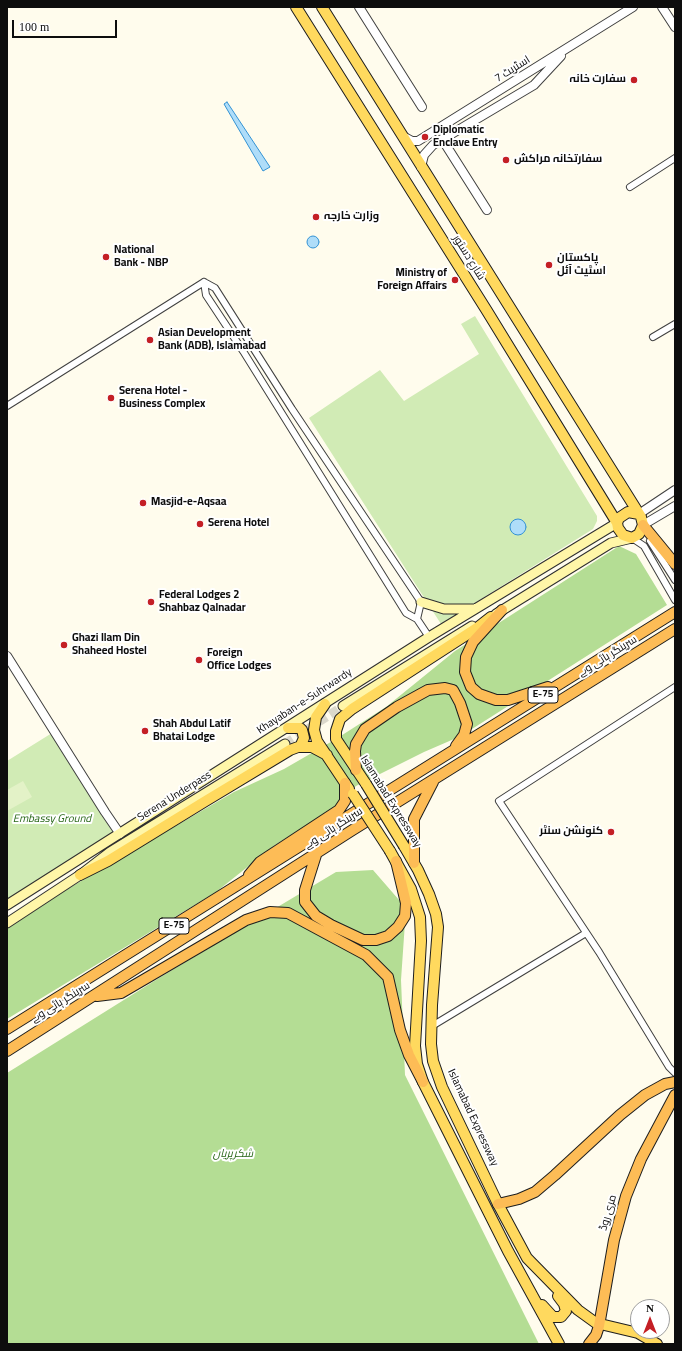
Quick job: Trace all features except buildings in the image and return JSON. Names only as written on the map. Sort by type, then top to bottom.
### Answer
[{"type":"highway","points":[[643,528],[675,564]]},
{"type":"highway","points":[[502,610],[474,642],[466,657],[465,672],[471,687],[479,694],[496,700],[508,700],[569,679]]},
{"type":"highway","name":"سرینگر ہائی وے","points":[[7,1029],[675,612]]},
{"type":"highway","name":"سرینگر ہائی وے","points":[[7,1051],[436,778],[675,629]]},
{"type":"highway","points":[[356,770],[354,760],[356,744],[365,729],[415,696],[428,690],[438,688],[453,690],[464,712],[467,724],[464,736],[454,749]]},
{"type":"highway","points":[[414,864],[414,819],[417,809],[436,778]]},
{"type":"highway","points":[[239,885],[260,862],[339,810],[345,802],[345,783]]},
{"type":"highway","points":[[316,855],[305,890],[305,902],[316,916],[363,940],[376,940],[388,936],[398,927],[404,916],[406,903],[396,862]]},
{"type":"highway","points":[[93,997],[121,993],[246,920],[270,912],[288,913],[331,934],[366,955],[388,977],[400,1030],[409,1055],[423,1082]]},
{"type":"highway","points":[[498,1204],[519,1199],[535,1192],[555,1176],[620,1115],[645,1095],[665,1084],[675,1082]]},
{"type":"highway","name":"مری روڈ","points":[[589,1344],[596,1335],[600,1324],[614,1240],[626,1196],[641,1159],[675,1095]]},
{"type":"main road","name":"شارع دستور","points":[[296,7],[487,311],[617,522]]},
{"type":"main road","name":"شارع دستور","points":[[322,7],[639,514]]},
{"type":"main road","points":[[491,617],[593,554],[611,544],[632,538],[639,534],[643,528],[643,520],[639,514],[628,512],[619,518],[617,522],[618,528],[623,535],[632,538]]},
{"type":"main road","name":"Khayaban-e-Suhrwardy","points":[[7,905],[288,728],[429,637],[617,522]]},
{"type":"main road","points":[[585,542],[593,554]]},
{"type":"main road","points":[[421,602],[444,609],[476,609]]},
{"type":"main road","name":"Islamabad Expressway","points":[[491,617],[477,628],[348,708],[340,719],[336,731],[336,739],[404,846],[433,903],[438,927],[431,1044],[434,1061],[442,1087],[498,1204],[523,1252],[578,1310],[593,1322],[638,1333],[657,1344]]},
{"type":"main road","points":[[325,704],[316,717],[314,730],[317,741],[390,851],[411,889],[420,917],[421,941],[415,1046],[417,1064],[423,1082],[559,1344]]},
{"type":"main road","points":[[288,728],[300,728],[302,730],[304,738],[300,747]]},
{"type":"main road","name":"Serena Underpass","points":[[80,875],[110,852],[285,744]]},
{"type":"main road","points":[[7,923],[80,875],[108,861],[290,750],[300,747],[312,747],[327,755]]},
{"type":"main road","points":[[7,898],[19,897]]},
{"type":"main road","points":[[526,1283],[553,1317],[561,1317],[565,1314],[564,1304],[542,1273]]},
{"type":"street","points":[[359,7],[422,107]]},
{"type":"street","name":"اسٹریٹ 7","points":[[402,136],[412,141],[418,141],[633,7]]},
{"type":"street","points":[[662,7],[675,27]]},
{"type":"street","points":[[422,167],[424,155],[428,148],[534,85],[569,48]]},
{"type":"street","points":[[442,139],[487,210]]},
{"type":"street","points":[[630,187],[675,158]]},
{"type":"street","points":[[7,406],[204,282]]},
{"type":"street","points":[[204,282],[215,288],[292,409],[421,602],[417,619]]},
{"type":"street","points":[[204,282],[206,295],[243,351],[282,416],[406,613],[417,619],[429,637]]},
{"type":"street","points":[[653,338],[675,324]]},
{"type":"street","points":[[282,416],[292,409]]},
{"type":"street","points":[[291,429],[302,423]]},
{"type":"street","points":[[639,514],[675,490]]},
{"type":"street","points":[[675,506],[643,528],[675,580]]},
{"type":"street","points":[[632,538],[644,546],[674,599]]},
{"type":"street","points":[[7,656],[120,834]]},
{"type":"street","points":[[675,687],[499,801],[586,933],[669,1067],[675,1073]]},
{"type":"street","points":[[432,1026],[586,933]]},
{"type":"green space","points":[[475,316],[597,516],[597,521],[593,529],[441,624],[309,418],[380,370],[404,401],[479,354],[461,324]]},
{"type":"green space","points":[[619,546],[636,554],[667,605],[461,736],[424,752],[356,786],[332,809],[275,845],[216,892],[7,1019],[7,927],[64,891],[234,792],[284,769],[336,739],[386,707],[455,651]]},
{"type":"green space","name":"Embassy Ground","points":[[52,733],[114,834],[7,900],[7,761]]},
{"type":"green space","points":[[23,781],[32,797],[7,811],[7,790]]},
{"type":"green space","name":"شکرپریاں","points":[[373,870],[406,908],[401,980],[405,1075],[539,1344],[7,1344],[7,1073],[159,978],[336,872]]},
{"type":"water","points":[[227,102],[270,167],[263,171],[224,104]]},
{"type":"water","points":[[311,236],[315,236],[319,242],[315,248],[311,248],[307,244],[307,240]]},
{"type":"water","points":[[518,519],[524,521],[526,527],[524,533],[518,535],[512,533],[510,527],[512,521]]},
{"type":"tunnel","points":[[285,744],[343,706]]},
{"type":"place","name":"سفارت خانہ","points":[[634,80]]},
{"type":"place","name":"Diplomatic Enclave Entry","points":[[425,137]]},
{"type":"place","name":"سفارتخانہ مراکش","points":[[506,160]]},
{"type":"place","name":"وزارت خارجہ","points":[[316,217]]},
{"type":"place","name":"National Bank - NBP","points":[[106,257]]},
{"type":"place","name":"پاکستان اسٹیٹ آئل","points":[[549,265]]},
{"type":"place","name":"Ministry of Foreign Affairs","points":[[455,280]]},
{"type":"place","name":"Asian Development Bank (ADB), Islamabad","points":[[150,340]]},
{"type":"place","name":"Serena Hotel - Business Complex","points":[[111,398]]},
{"type":"place","name":"Masjid-e-Aqsaa","points":[[143,503]]},
{"type":"place","name":"Serena Hotel","points":[[200,524]]},
{"type":"place","name":"Federal Lodges 2 Shahbaz Qalnadar","points":[[151,602]]},
{"type":"place","name":"Ghazi Ilam Din Shaheed Hostel","points":[[64,645]]},
{"type":"place","name":"Foreign Office Lodges","points":[[199,660]]},
{"type":"place","name":"Shah Abdul Latif Bhatai Lodge","points":[[145,731]]},
{"type":"place","name":"کنونشن سنٹر","points":[[611,832]]}]
